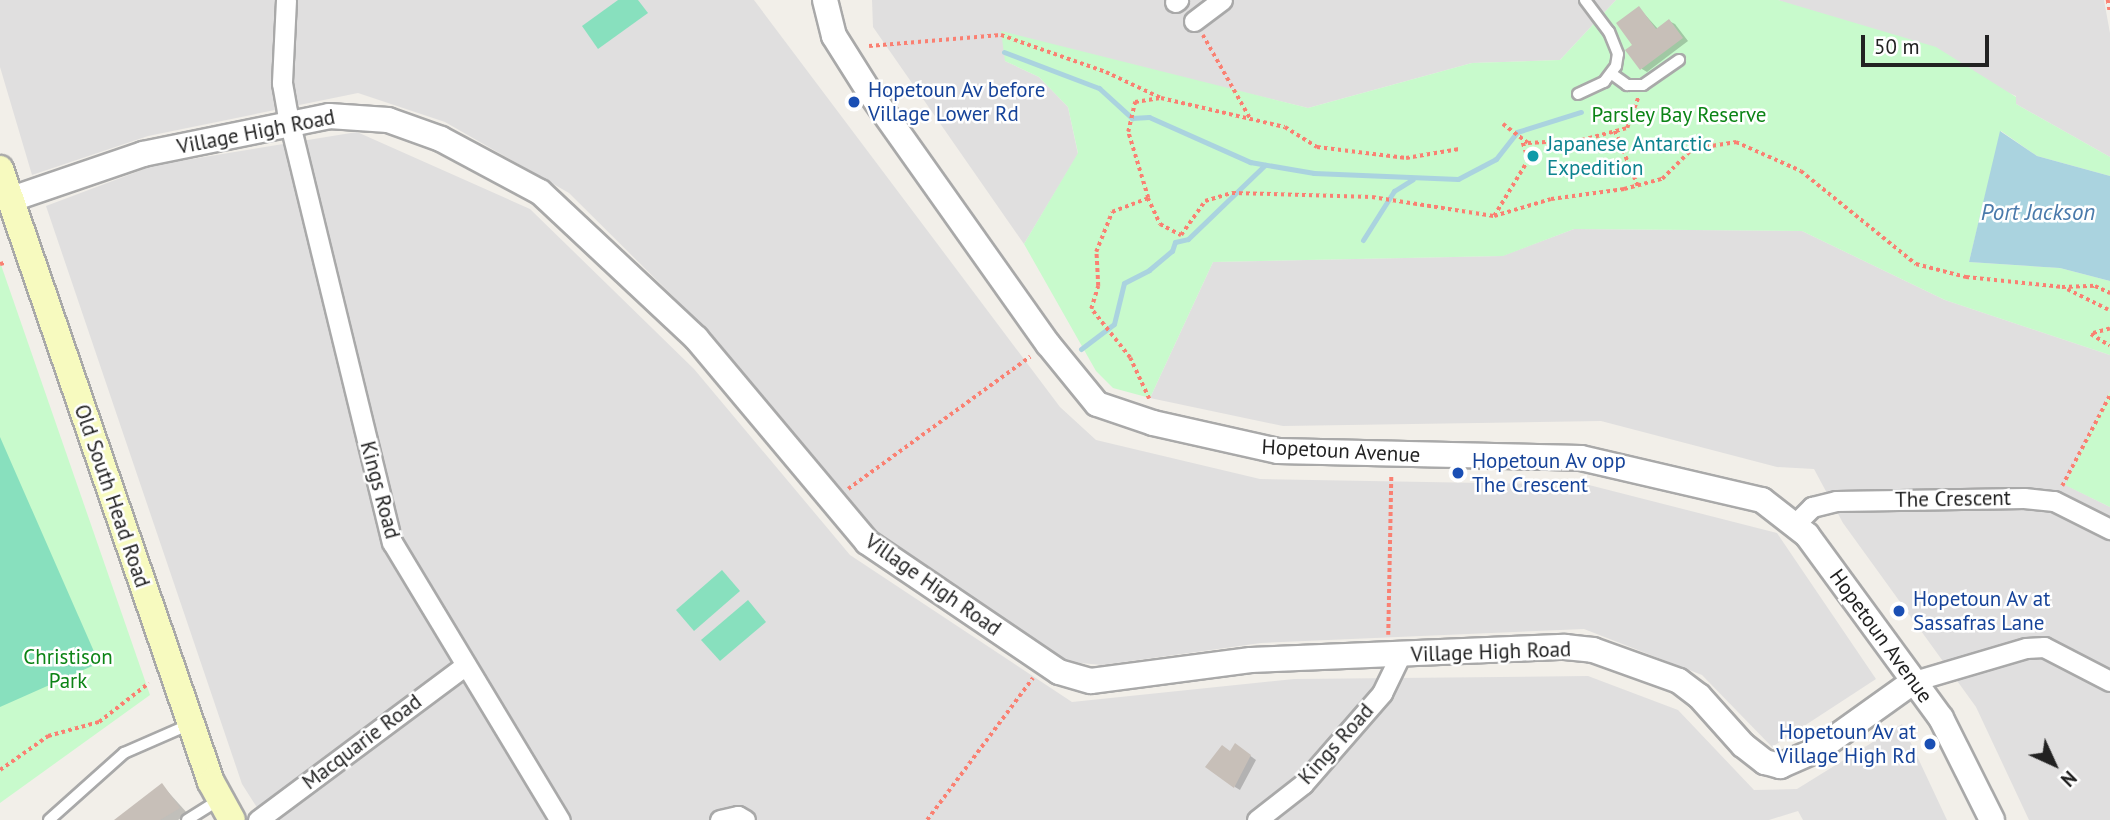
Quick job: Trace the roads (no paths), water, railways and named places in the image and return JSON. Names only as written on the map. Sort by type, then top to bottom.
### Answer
[{"type":"main road","name":"Old South Head Road","points":[[0,169],[191,724],[225,810]]},
{"type":"street","name":"Kings Road","points":[[286,0],[282,83],[392,542],[561,820]]},
{"type":"street","name":"Hopetoun Avenue","points":[[825,0],[834,36],[868,90],[1090,399],[1103,408],[1278,451],[1605,460],[1762,499],[1796,523],[1914,681],[1949,733],[1992,820]]},
{"type":"street","points":[[1194,22],[1222,0]]},
{"type":"street","name":"Village High Road","points":[[9,200],[143,154],[290,123],[353,114],[406,124],[540,192],[696,338],[867,542],[1059,672],[1091,681],[1251,660],[1565,647],[1593,650],[1679,681],[1699,696],[1743,745],[1765,762],[1780,766],[1819,749],[1914,681]]},
{"type":"street","name":"The Crescent","points":[[1796,523],[1812,507],[1836,501],[2054,501],[2110,529]]},
{"type":"street","points":[[1914,681],[2044,647],[2110,681]]},
{"type":"street","name":"Kings Road","points":[[1257,820],[1303,783],[1382,693],[1394,656]]},
{"type":"street","name":"Macquarie Road","points":[[258,820],[466,665]]},
{"type":"street","points":[[720,820],[738,816],[745,820]]},
{"type":"lane","points":[[1578,94],[1612,74],[1618,54],[1615,44],[1585,0]]},
{"type":"lane","points":[[1612,74],[1627,85],[1643,85],[1679,60]]},
{"type":"lane","points":[[49,820],[124,753],[191,724]]},
{"type":"lane","points":[[187,820],[225,810]]},
{"type":"water","name":"Port Jackson","points":[[2000,131],[2037,156],[2110,176],[2110,281],[2060,268],[1969,262]]},
{"type":"waterway","points":[[1004,52],[1099,88],[1132,118],[1149,117],[1250,162],[1314,173],[1458,179],[1496,159],[1517,132],[1581,112]]},
{"type":"waterway","points":[[1081,349],[1114,324],[1124,283],[1149,270],[1172,251],[1175,242],[1188,239],[1265,165]]},
{"type":"waterway","points":[[1363,240],[1394,191],[1413,179]]},
{"type":"place","name":"Hopetoun Av before Village Lower Rd","points":[[854,102]]},
{"type":"place","name":"Japanese Antarctic Expedition","points":[[1533,156]]},
{"type":"place","name":"Hopetoun Av opp The Crescent","points":[[1458,473]]},
{"type":"place","name":"Hopetoun Av at Sassafras Lane","points":[[1899,611]]},
{"type":"place","name":"Hopetoun Av at Village High Rd","points":[[1930,744]]},
{"type":"park label","name":"Parsley Bay Reserve","points":[[1679,115]]},
{"type":"park label","name":"Christison Park","points":[[68,669]]}]
